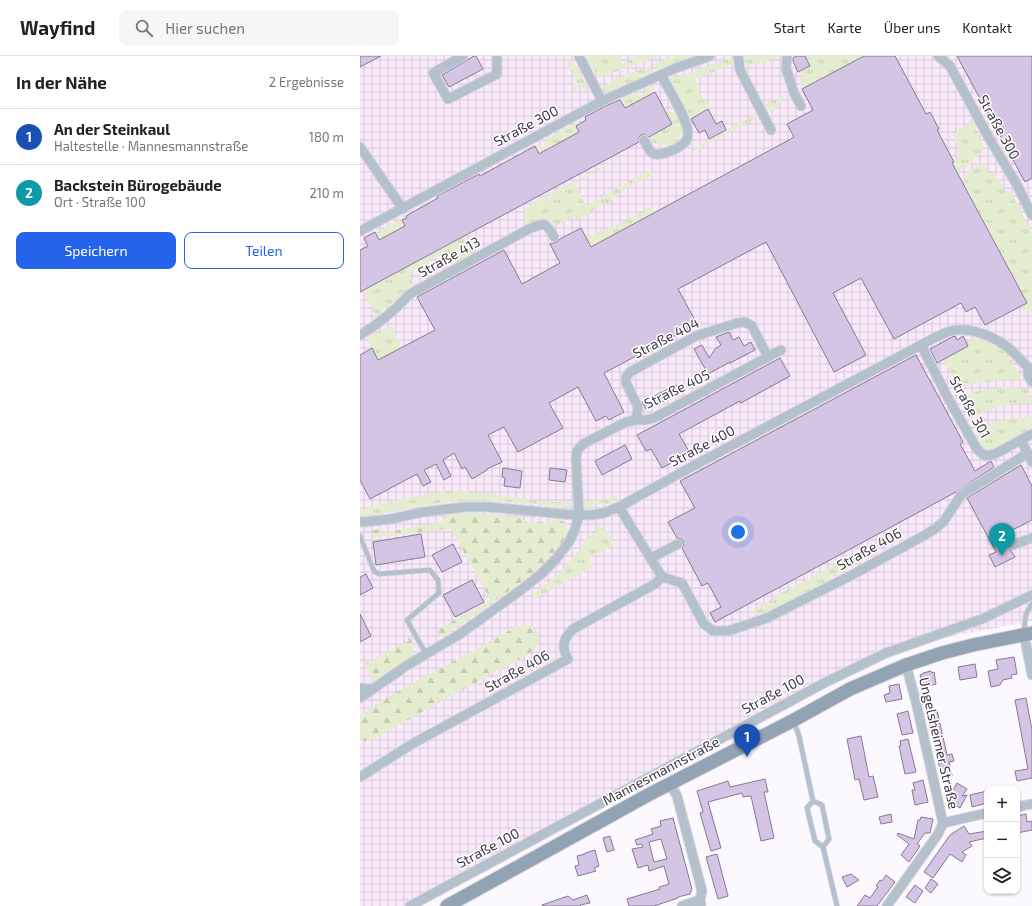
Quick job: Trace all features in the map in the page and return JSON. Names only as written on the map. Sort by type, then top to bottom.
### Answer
[{"type":"main road","name":"Mannesmannstraße","points":[[447,906],[648,795],[794,720],[850,689],[906,665],[957,648],[1028,633]]},
{"type":"street","points":[[463,56],[434,72],[448,99],[497,74],[497,56]]},
{"type":"street","points":[[579,56],[602,101]]},
{"type":"street","name":"Straße 300","points":[[360,231],[602,101],[676,68],[710,56]]},
{"type":"street","points":[[738,56],[740,70],[771,130]]},
{"type":"street","points":[[787,56],[786,68],[794,93],[801,106]]},
{"type":"street","name":"Straße 300","points":[[938,56],[950,66],[1032,214]]},
{"type":"street","points":[[644,140],[651,152],[654,154],[660,154],[670,152],[687,140],[688,133],[685,121],[661,75]]},
{"type":"street","points":[[360,147],[403,209]]},
{"type":"street","name":"Straße 413","points":[[360,335],[398,307],[410,294],[527,230],[541,224],[545,224],[550,229],[554,237]]},
{"type":"street","name":"Straße 404","points":[[636,420],[638,407],[626,383],[626,377],[630,372],[696,336],[737,322],[745,322],[752,326],[768,357]]},
{"type":"street","name":"Straße 400","points":[[360,522],[391,519],[423,512],[465,507],[489,507],[579,515],[604,513],[618,507],[936,337],[951,331],[964,330],[988,336],[999,341],[1011,350],[1020,361],[1030,366]]},
{"type":"street","name":"Straße 301","points":[[921,345],[948,398],[977,449],[985,456],[995,454],[1032,434]]},
{"type":"street","name":"Straße 405","points":[[579,515],[576,459],[577,451],[583,444],[626,422],[654,418],[782,350]]},
{"type":"street","points":[[1030,366],[1028,375],[1032,382]]},
{"type":"street","points":[[1022,440],[1030,458]]},
{"type":"street","name":"Straße 406","points":[[360,778],[412,744],[568,659],[563,644],[566,635],[573,628],[655,584],[662,577],[682,583],[704,624],[713,631],[728,631],[767,618],[852,575],[936,528],[944,521],[960,495],[1030,458]]},
{"type":"street","points":[[618,507],[662,577]]},
{"type":"street","points":[[360,698],[406,666],[460,634],[541,574],[556,559],[569,542],[579,515]]},
{"type":"street","points":[[1012,545],[1032,538]]},
{"type":"street","points":[[651,558],[678,544]]},
{"type":"street","name":"Straße 100","points":[[410,906],[826,682],[886,653],[982,620],[1032,595]]},
{"type":"street","points":[[1028,633],[1032,675]]},
{"type":"street","name":"Ungelsheimer Straße","points":[[887,906],[938,834],[943,823],[916,702],[906,665]]},
{"type":"street","points":[[360,688],[372,690]]},
{"type":"street","points":[[670,784],[677,796],[702,891],[700,903],[682,906]]},
{"type":"street","points":[[1020,806],[1032,804]]},
{"type":"street","points":[[943,823],[984,813]]},
{"type":"lane","points":[[360,536],[374,571],[379,574],[430,570],[438,580],[439,593],[407,620],[426,655]]},
{"type":"lane","points":[[1028,633],[1025,617],[1032,604]]},
{"type":"lane","points":[[794,720],[813,801]]},
{"type":"lane","points":[[813,801],[822,805],[829,839],[823,847]]},
{"type":"lane","points":[[813,801],[807,808],[815,841],[823,847],[837,906]]},
{"type":"shaded area","points":[[360,56],[1032,56],[1032,621],[942,639],[898,654],[864,668],[419,906],[360,906]]},
{"type":"green space","points":[[586,56],[619,56],[623,64],[636,56],[660,56],[598,78]]},
{"type":"green space","points":[[674,56],[698,56],[658,72],[654,64]]},
{"type":"green space","points":[[742,56],[778,56],[776,59],[748,67],[742,60]]},
{"type":"green space","points":[[805,56],[864,56],[802,89],[800,78],[803,76],[798,72]]},
{"type":"green space","points":[[733,57],[732,64],[695,79],[703,100],[711,108],[689,119],[668,79],[676,76],[677,78]]},
{"type":"green space","points":[[571,58],[588,88],[584,91],[581,85],[576,87],[577,89],[573,91],[576,80],[566,61]]},
{"type":"green space","points":[[650,66],[654,74],[610,91],[606,91],[603,87],[618,78]]},
{"type":"green space","points":[[652,86],[655,92],[625,108],[621,102],[623,101],[621,98],[636,92],[637,96],[645,93],[644,89]]},
{"type":"green space","points":[[786,94],[775,108],[769,111],[766,109],[764,104]]},
{"type":"green space","points":[[673,112],[676,114],[682,129],[680,137],[674,143],[663,146],[653,142],[649,137],[672,124],[666,113]]},
{"type":"green space","points":[[756,114],[759,117],[693,152],[692,149]]},
{"type":"green space","points":[[974,121],[984,149],[980,155],[972,159],[974,162],[957,172],[952,163],[959,154],[959,150],[954,139],[955,131]]},
{"type":"green space","points":[[578,122],[580,124],[580,133],[539,154],[535,146],[539,144],[542,148],[546,146],[544,142],[549,139],[548,138]]},
{"type":"green space","points":[[623,157],[575,183],[586,206],[650,170],[654,175],[620,192],[605,205],[604,204],[590,212],[591,214],[576,219],[575,216],[554,227],[547,219],[542,219],[529,225],[523,219],[525,210],[533,203],[618,158]]},
{"type":"green space","points":[[984,163],[989,174],[995,173],[1005,190],[1012,194],[1032,233],[1032,312],[1021,306],[1027,302],[961,178],[969,174],[967,171]]},
{"type":"green space","points":[[652,206],[655,212],[573,257],[586,237],[616,225]]},
{"type":"green space","points":[[401,219],[405,226],[379,240],[376,233]]},
{"type":"green space","points":[[464,236],[475,253],[455,264],[448,251],[409,272],[414,286],[376,316],[363,291]]},
{"type":"green space","points":[[390,326],[392,327],[400,343],[401,348],[378,360],[366,338]]},
{"type":"green space","points":[[974,338],[999,348],[1014,364],[1023,381],[991,381],[959,389],[943,359],[968,346],[966,342]]},
{"type":"green space","points":[[1009,387],[1027,389],[1032,398],[1032,404],[1001,406],[987,410],[973,417],[962,396],[973,392]]},
{"type":"green space","points":[[1020,417],[1032,417],[1032,428],[991,450],[983,448],[976,437],[984,432],[981,428],[998,421]]},
{"type":"green space","points":[[447,491],[479,492],[542,501],[574,502],[573,505],[569,507],[466,500],[360,516],[360,511],[384,503]]},
{"type":"green space","points":[[621,494],[610,504],[599,503],[588,509],[585,508],[584,502]]},
{"type":"green space","points":[[462,513],[517,517],[527,521],[548,523],[554,519],[560,520],[566,525],[568,536],[560,547],[534,573],[443,637],[440,637],[437,631],[490,599],[451,530],[446,529],[372,538],[371,534],[377,529],[383,533],[442,522],[448,515]]},
{"type":"green space","points":[[599,524],[616,544],[589,558],[594,567],[534,599],[532,595],[562,571]]},
{"type":"green space","points":[[863,550],[868,558],[829,578],[831,583],[774,613],[750,613],[799,583]]},
{"type":"green space","points":[[525,625],[534,628],[537,631],[539,640],[532,652],[373,739],[368,741],[360,741],[360,716],[382,700],[518,626]]},
{"type":"green space","points":[[402,626],[404,627],[413,645],[414,655],[373,683],[364,664],[409,641]]},
{"type":"building","points":[[360,56],[381,56],[360,67]]},
{"type":"building","points":[[476,56],[483,69],[449,87],[442,75]]},
{"type":"building","points":[[796,56],[805,56],[810,66],[798,72],[793,61],[793,58]]},
{"type":"building","points":[[864,56],[895,56],[926,114],[930,112],[939,129],[937,130],[954,162],[952,163],[1027,303],[985,325],[975,307],[966,312],[961,303],[894,339],[861,278],[833,293],[866,355],[834,372],[766,242],[678,289],[697,324],[604,373],[624,412],[609,420],[606,416],[596,421],[578,387],[549,403],[563,428],[518,452],[504,427],[488,435],[502,462],[487,469],[472,479],[465,467],[462,469],[454,453],[443,460],[451,476],[444,480],[436,464],[424,470],[431,482],[423,486],[417,474],[370,499],[360,480],[360,355],[372,348],[378,360],[435,330],[417,297],[504,250],[522,284],[560,263],[550,244],[557,242],[581,228],[591,247],[794,137],[787,124],[813,110],[802,89]]},
{"type":"building","points":[[957,56],[1032,56],[1032,178],[1025,182]]},
{"type":"building","points":[[655,92],[672,124],[649,137],[644,134],[641,135],[639,137],[639,142],[360,292],[360,250],[368,246],[364,238],[375,232],[379,240],[405,226],[402,220],[407,218],[406,216],[438,198],[437,196],[479,174],[480,176],[535,146],[539,154],[579,132],[576,126],[586,120],[585,117],[605,106],[620,100],[625,108]]},
{"type":"building","points":[[708,109],[716,124],[722,121],[726,130],[709,139],[705,130],[699,133],[691,119]]},
{"type":"building","points":[[729,332],[733,340],[739,337],[744,346],[751,342],[755,350],[708,374],[694,349],[702,345],[709,358],[715,349],[721,345],[716,337]]},
{"type":"building","points":[[955,336],[957,340],[963,336],[968,346],[937,363],[930,349]]},
{"type":"building","points":[[916,355],[963,442],[960,444],[975,471],[991,461],[994,467],[956,492],[715,622],[710,613],[721,607],[708,583],[702,586],[682,548],[684,545],[683,541],[677,538],[668,522],[695,508],[680,481]]},
{"type":"building","points":[[780,358],[790,376],[741,403],[740,401],[679,434],[690,453],[662,468],[651,449],[646,451],[637,435]]},
{"type":"building","points":[[676,385],[680,392],[662,402],[661,400],[646,409],[642,402]]},
{"type":"building","points":[[625,445],[632,459],[602,475],[595,461]]},
{"type":"building","points":[[1021,465],[1032,486],[1032,520],[1003,535],[1008,547],[1015,557],[995,567],[989,555],[996,552],[967,498]]},
{"type":"building","points":[[503,468],[522,471],[520,488],[504,486],[505,478],[502,477]]},
{"type":"building","points":[[550,468],[567,470],[565,482],[549,480]]},
{"type":"building","points":[[421,534],[425,557],[376,565],[373,542]]},
{"type":"building","points":[[453,544],[462,562],[442,572],[432,555]]},
{"type":"building","points":[[366,574],[373,588],[360,595],[360,577]]},
{"type":"building","points":[[472,580],[484,602],[455,617],[443,595]]},
{"type":"building","points":[[360,614],[371,636],[360,642]]},
{"type":"building","points":[[1014,657],[1017,674],[1011,675],[1012,678],[1003,680],[1000,685],[991,687],[988,671],[998,669],[996,660]]},
{"type":"building","points":[[975,664],[977,677],[960,680],[958,667]]},
{"type":"building","points":[[931,671],[932,673],[934,672],[936,684],[923,687],[920,675]]},
{"type":"building","points":[[899,684],[902,699],[886,702],[884,695],[890,693],[889,686]]},
{"type":"building","points":[[1026,698],[1032,730],[1032,778],[1017,781],[1015,771],[1028,769],[1015,700]]},
{"type":"building","points":[[937,710],[947,755],[952,754],[954,761],[949,762],[952,776],[942,778],[927,712]]},
{"type":"building","points":[[908,711],[913,733],[902,735],[897,714]]},
{"type":"building","points":[[861,736],[869,777],[873,776],[878,797],[864,800],[859,779],[855,780],[847,739]]},
{"type":"building","points":[[908,739],[916,772],[905,774],[899,746],[901,746],[900,741]]},
{"type":"building","points":[[765,779],[768,792],[764,792],[774,838],[761,841],[751,796],[743,797],[742,793],[708,802],[721,848],[711,851],[700,813],[703,812],[697,791],[728,781],[730,787]]},
{"type":"building","points":[[923,780],[928,802],[915,805],[912,790],[915,790],[913,783]]},
{"type":"building","points":[[957,783],[967,789],[962,796],[967,795],[960,808],[947,800]]},
{"type":"building","points":[[984,792],[984,804],[972,807],[970,795]]},
{"type":"building","points":[[891,814],[892,822],[881,824],[879,817]]},
{"type":"building","points":[[1026,814],[1027,822],[1032,821],[1032,830],[1020,832],[1020,815]]},
{"type":"building","points":[[921,817],[933,819],[930,833],[925,833],[917,844],[920,846],[909,862],[901,855],[909,844],[897,835],[898,833],[914,839],[918,820],[920,820]]},
{"type":"building","points":[[673,818],[692,889],[690,894],[654,906],[629,906],[627,899],[660,889],[659,887],[669,884],[664,866],[649,871],[648,865],[638,868],[632,849],[643,847],[642,844],[637,845],[635,840],[653,834],[651,829],[661,826],[660,821]],"holes":[[[661,839],[667,859],[654,862],[649,842]]]},
{"type":"building","points":[[964,826],[969,834],[984,832],[984,839],[969,842],[972,846],[962,852],[966,855],[962,862],[950,854],[933,878],[924,872],[950,835]]},
{"type":"building","points":[[610,836],[614,850],[607,852],[603,838]]},
{"type":"building","points":[[595,850],[599,866],[594,868],[596,871],[578,876],[575,866],[579,865],[577,856]]},
{"type":"building","points":[[717,854],[728,896],[718,899],[706,857]]},
{"type":"building","points":[[851,874],[859,880],[847,887],[842,877]]},
{"type":"building","points":[[886,875],[895,882],[877,906],[857,906],[865,895],[870,898],[878,887],[876,886],[880,880],[882,881]]},
{"type":"building","points":[[931,879],[938,884],[931,893],[925,888]]},
{"type":"building","points":[[915,885],[923,891],[915,903],[906,897]]},
{"type":"building","points":[[587,895],[590,903],[580,905],[581,906],[542,906],[568,896],[573,900]]},
{"type":"place","name":"Backstein Bürogebäude","points":[[1002,556]]},
{"type":"place","name":"An der Steinkaul","points":[[747,757]]}]
